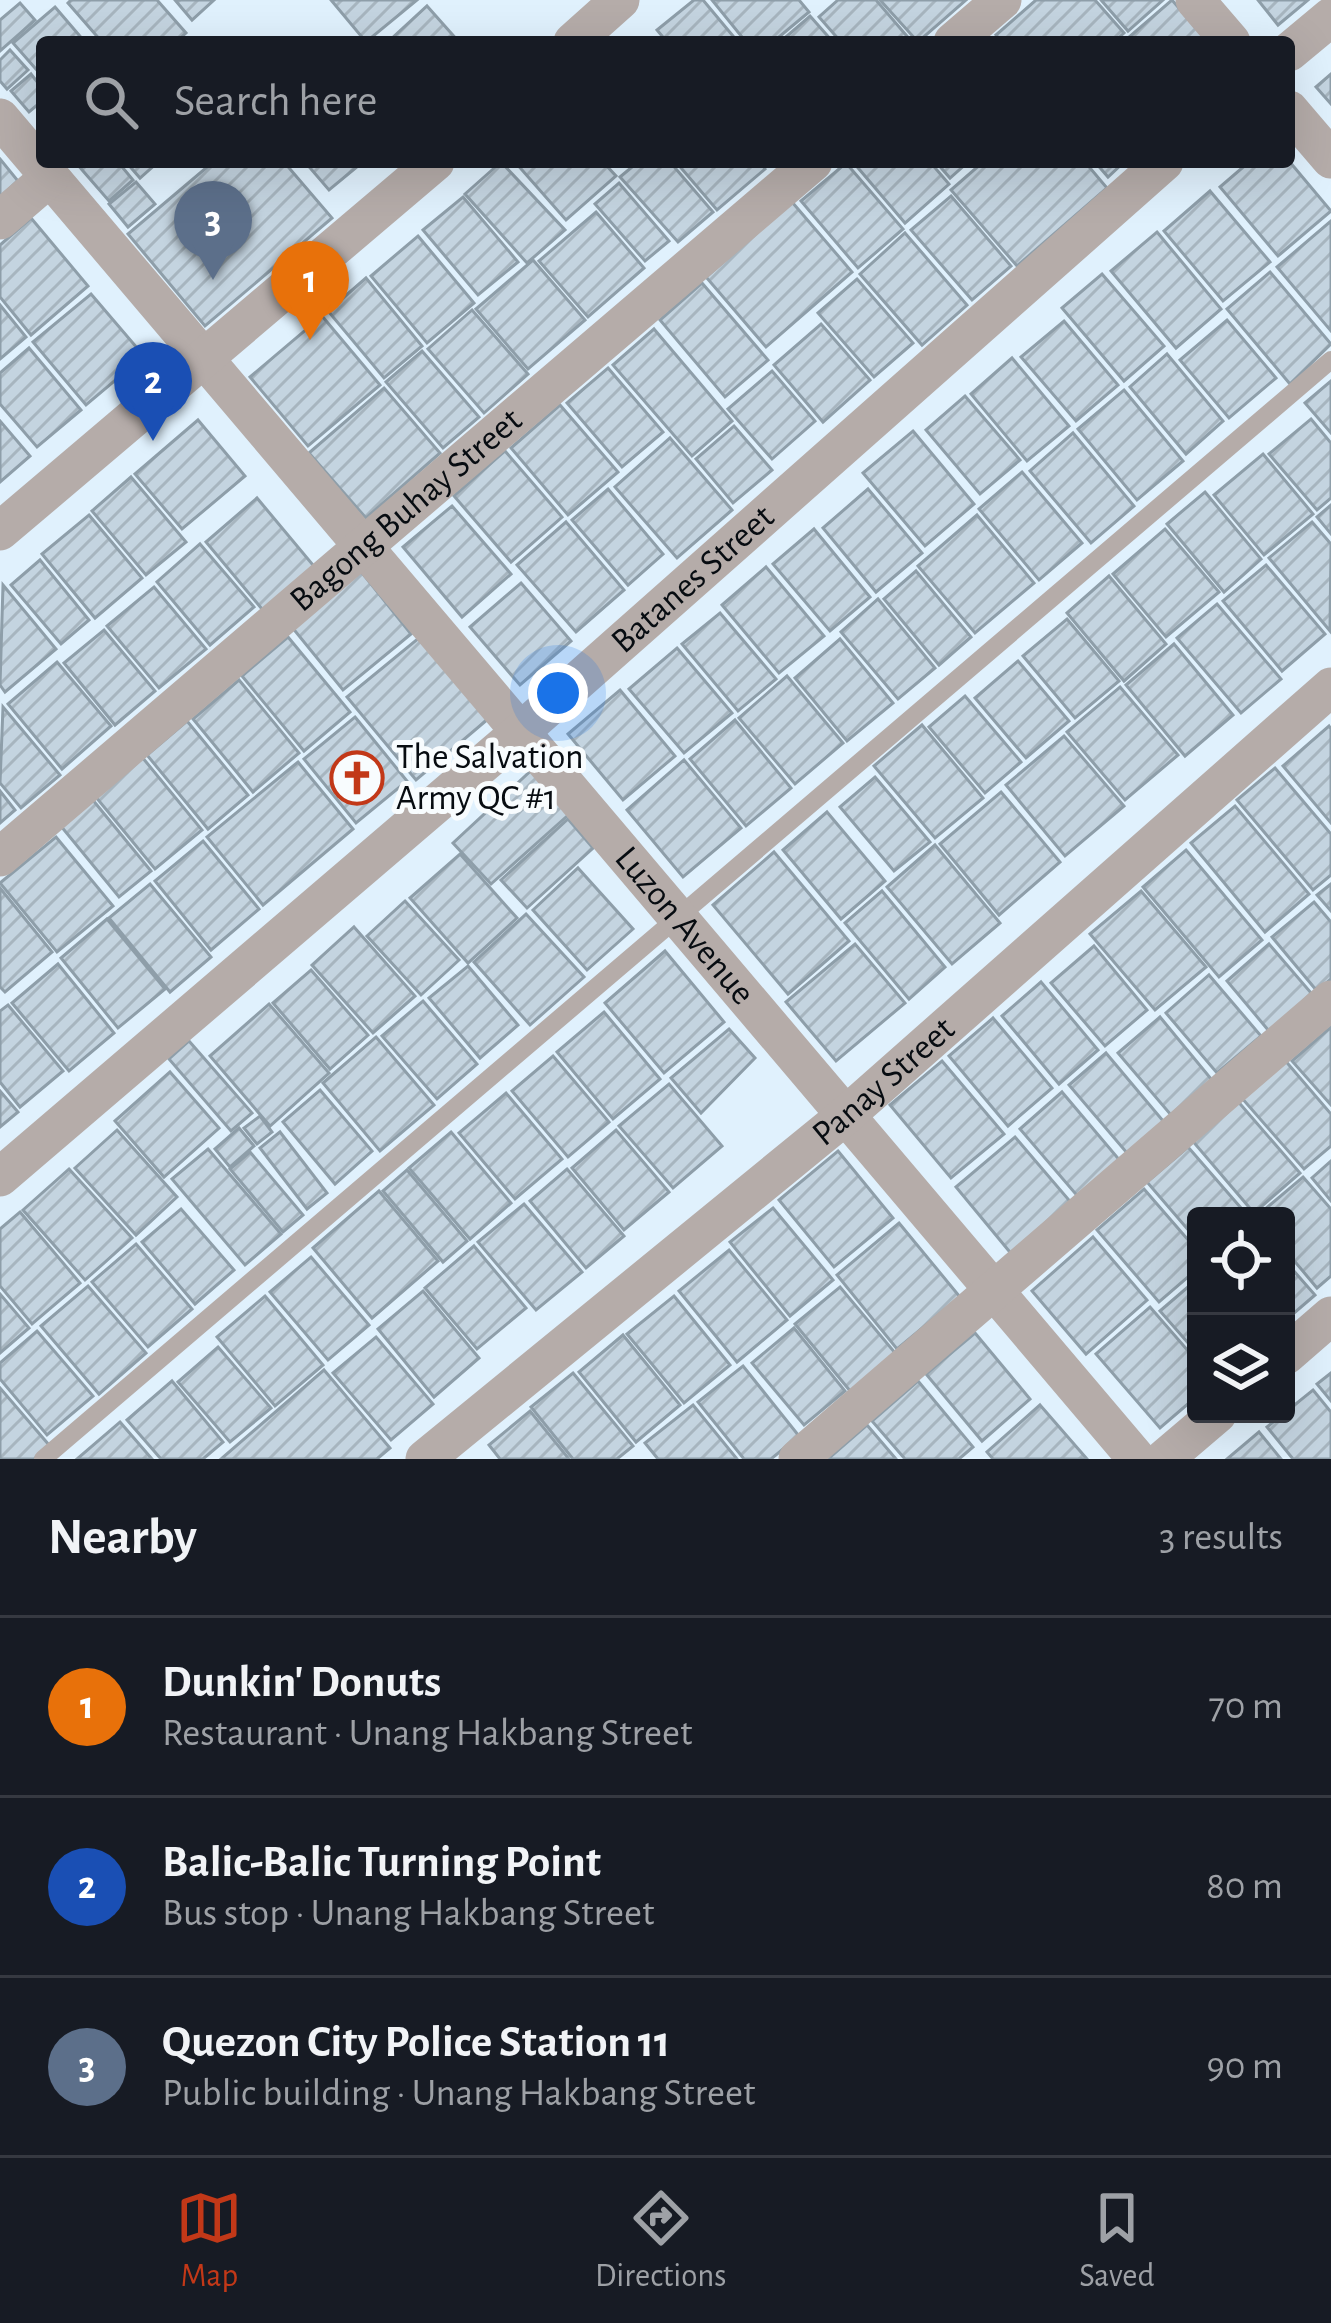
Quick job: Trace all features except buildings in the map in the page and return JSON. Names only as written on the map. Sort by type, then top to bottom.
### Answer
[{"type":"street","points":[[580,36],[620,0]]},
{"type":"street","points":[[960,36],[1002,0]]},
{"type":"street","points":[[1195,0],[1226,36]]},
{"type":"street","points":[[1295,47],[1331,17]]},
{"type":"street","points":[[1295,117],[1331,159]]},
{"type":"street","name":"Luzon Avenue","points":[[0,118],[36,160]]},
{"type":"street","name":"Luzon Avenue","points":[[42,168],[1137,1459]]},
{"type":"street","points":[[0,531],[427,168]]},
{"type":"street","name":"Bagong Buhay Street","points":[[0,857],[806,168]]},
{"type":"street","name":"Batanes Street","points":[[0,1177],[519,733],[1157,168]]},
{"type":"street","points":[[0,220],[50,177]]},
{"type":"street","name":"Panay Street","points":[[425,1459],[845,1116],[1331,687]]},
{"type":"street","points":[[798,1459],[1331,1000]]},
{"type":"street","points":[[1295,1347],[1331,1316]]},
{"type":"street","points":[[1165,1459],[1207,1423]]},
{"type":"lane","points":[[43,1459],[1331,360]]},
{"type":"place","name":"Quezon City Police Station 11","points":[[213,280]]},
{"type":"place","name":"Dunkin' Donuts","points":[[310,340]]},
{"type":"place","name":"Balic-Balic Turning Point","points":[[153,441]]},
{"type":"place","name":"The Salvation Army QC #1","points":[[357,778]]}]
